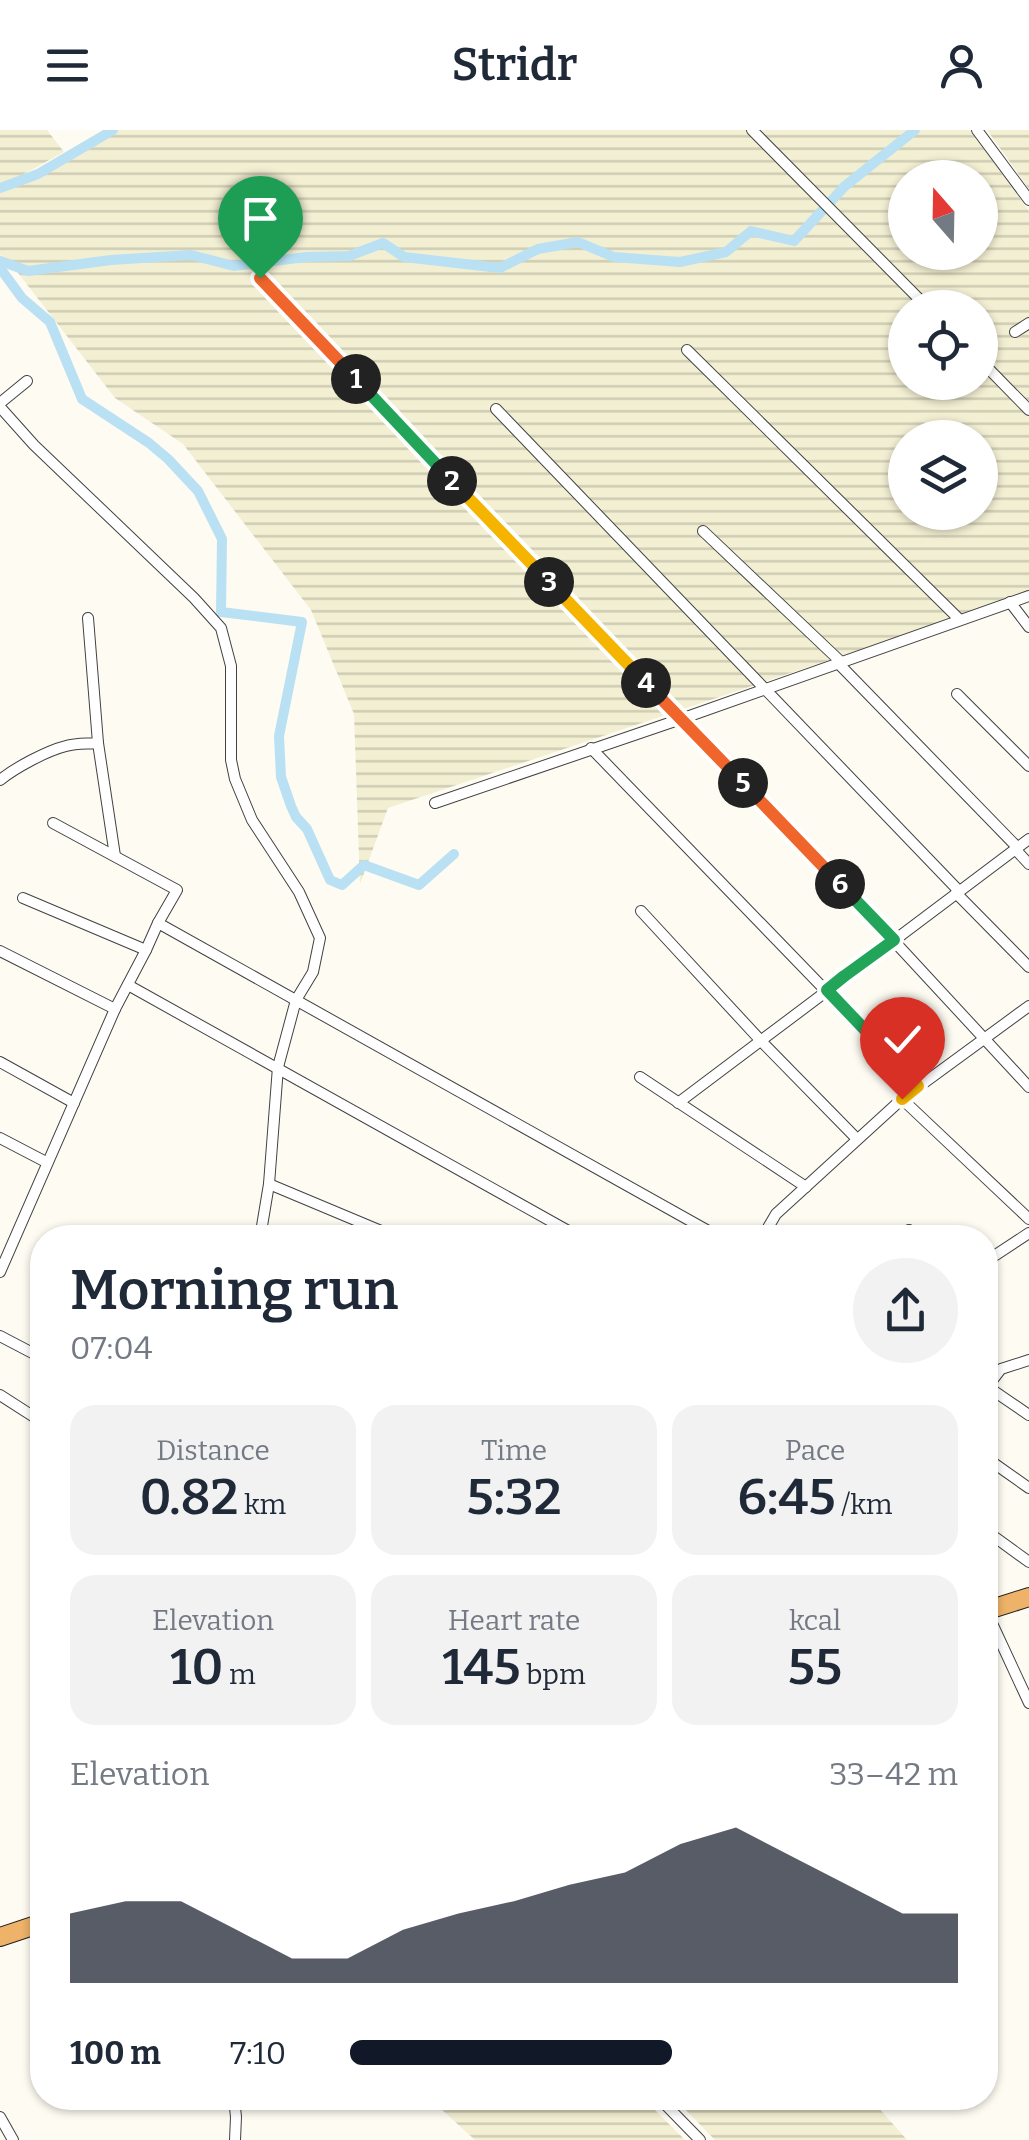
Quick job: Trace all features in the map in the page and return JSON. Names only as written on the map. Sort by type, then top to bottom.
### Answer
[{"type":"highway","points":[[998,1612],[1029,1597]]},
{"type":"highway","points":[[998,1616],[1029,1609]]},
{"type":"highway","points":[[0,1937],[30,1927]]},
{"type":"street","points":[[752,130],[910,290]]},
{"type":"street","points":[[977,130],[1029,200]]},
{"type":"street","points":[[260,278],[894,940],[1029,1087]]},
{"type":"street","points":[[1015,332],[1029,322]]},
{"type":"street","points":[[687,350],[960,620]]},
{"type":"street","points":[[998,378],[1029,410]]},
{"type":"street","points":[[27,382],[0,405],[34,446],[221,628],[230,666],[235,779],[252,820],[299,892],[320,938],[313,972],[296,1000],[278,1067],[262,1225]]},
{"type":"street","points":[[496,409],[1029,967]]},
{"type":"street","points":[[703,531],[839,662],[1029,864]]},
{"type":"street","points":[[436,803],[1029,596]]},
{"type":"street","points":[[1010,602],[1029,627]]},
{"type":"street","points":[[88,618],[98,743],[115,856]]},
{"type":"street","points":[[957,694],[1029,766]]},
{"type":"street","points":[[0,780],[63,746],[98,743]]},
{"type":"street","points":[[591,748],[918,1086]]},
{"type":"street","points":[[0,1272],[115,1010],[177,890],[53,823]]},
{"type":"street","points":[[678,1103],[1029,839]]},
{"type":"street","points":[[23,898],[146,950]]},
{"type":"street","points":[[641,911],[857,1139]]},
{"type":"street","points":[[158,924],[698,1225]]},
{"type":"street","points":[[0,951],[115,1010]]},
{"type":"street","points":[[128,985],[557,1225]]},
{"type":"street","points":[[770,1225],[776,1214],[902,1099],[1029,1006]]},
{"type":"street","points":[[0,1062],[74,1103]]},
{"type":"street","points":[[640,1077],[806,1186]]},
{"type":"street","points":[[902,1099],[1029,1220]]},
{"type":"street","points":[[0,1138],[46,1162]]},
{"type":"street","points":[[269,1184],[368,1225]]},
{"type":"street","points":[[998,1253],[1029,1233]]},
{"type":"street","points":[[0,1336],[30,1352]]},
{"type":"street","points":[[998,1372],[1029,1360]]},
{"type":"street","points":[[998,1394],[1029,1415]]},
{"type":"street","points":[[0,1395],[30,1414]]},
{"type":"street","points":[[998,1466],[1029,1488]]},
{"type":"street","points":[[998,1539],[1029,1562]]},
{"type":"street","points":[[998,1641],[1029,1704]]},
{"type":"street","points":[[235,2110],[235,2140]]},
{"type":"street","points":[[671,2110],[700,2140]]},
{"type":"street","points":[[0,2116],[13,2140]]},
{"type":"shaded area","points":[[0,130],[47,130],[64,152],[0,187]]},
{"type":"shaded area","points":[[106,130],[970,130],[992,160],[888,160],[888,270],[998,270],[998,168],[1029,211],[1029,593],[388,808],[360,884],[354,714],[311,610],[183,444],[115,398],[8,260],[0,255],[0,190],[42,177]]},
{"type":"shaded area","points":[[987,130],[1029,130],[1029,189]]},
{"type":"shaded area","points":[[442,2110],[655,2110],[685,2140],[475,2140]]},
{"type":"shaded area","points":[[686,2110],[881,2110],[907,2140],[715,2140]]},
{"type":"waterway","points":[[0,188],[38,174],[113,130]]},
{"type":"waterway","points":[[0,261],[28,271],[191,255],[234,266],[349,256],[383,243],[404,257],[500,268],[538,249],[578,242],[614,257],[680,262],[726,252],[751,231],[794,241],[845,186],[915,130]]},
{"type":"waterway","points":[[0,268],[22,298],[50,322],[82,399],[149,443],[198,491],[222,539],[221,612],[302,622],[279,736],[281,777],[296,817],[307,829],[330,880],[342,885],[364,865],[419,885],[454,854]]},
{"type":"route","points":[[260,278],[894,940],[827,990],[918,1086],[902,1099]]}]
